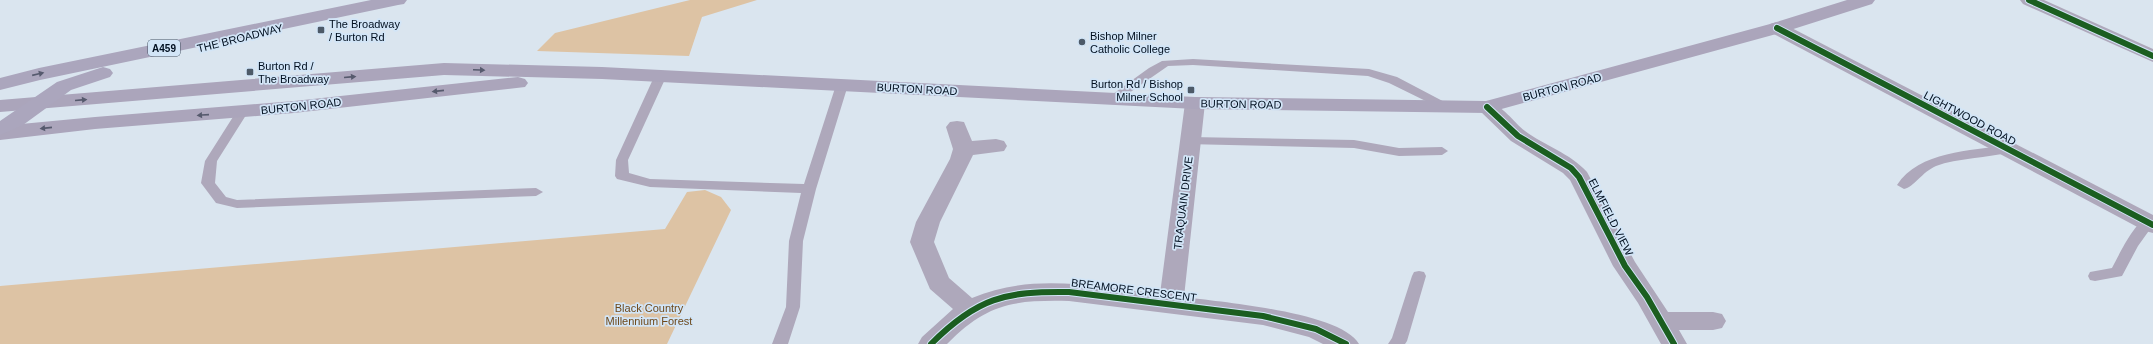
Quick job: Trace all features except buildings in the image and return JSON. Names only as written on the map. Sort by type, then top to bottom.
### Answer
[{"type":"main road","name":"THE BROADWAY","points":[[0,84],[38,74],[398,0]]},
{"type":"main road","name":"BURTON ROAD","points":[[0,106],[40,104],[444,69],[602,73],[1195,103],[1487,107],[1777,28],[1866,0]]},
{"type":"main road","name":"THE BROADWAY","points":[[0,128],[10,125],[59,89],[84,79],[329,15]]},
{"type":"main road","name":"BURTON ROAD","points":[[0,133],[95,123],[242,112],[602,73]]},
{"type":"main road","points":[[115,97],[125,100],[148,101],[245,95],[248,96],[242,112]]},
{"type":"street","points":[[2029,0],[2153,56]]},
{"type":"street","name":"LIGHTWOOD ROAD","points":[[1777,28],[2150,223]]},
{"type":"street","name":"TRAQUAIN DRIVE","points":[[1171,304],[1195,103]]},
{"type":"street","name":"ELMFIELD VIEW","points":[[1487,107],[1518,136],[1571,168],[1579,177],[1625,266],[1662,321],[1674,344]]},
{"type":"street","points":[[969,310],[939,283],[922,242],[928,222],[961,159],[961,138],[996,146]]},
{"type":"street","name":"BREAMORE CRESCENT","points":[[931,344],[969,310],[988,300],[1012,293],[1042,292],[1069,292],[1271,318],[1316,328],[1346,344]]},
{"type":"street","points":[[1662,321],[1713,321]]},
{"type":"lane","points":[[1112,99],[1153,70],[1166,63],[1193,62],[1369,73],[1393,80],[1448,107]]},
{"type":"lane","points":[[660,77],[622,160],[622,176],[650,183],[809,189]]},
{"type":"lane","points":[[780,344],[793,307],[796,241],[809,189],[842,85]]},
{"type":"lane","points":[[242,112],[211,161],[208,183],[221,200],[237,204],[536,192]]},
{"type":"lane","points":[[1190,141],[1333,143],[1354,144],[1399,152],[1442,151]]},
{"type":"lane","points":[[1904,184],[1919,169],[1934,162],[2008,149]]},
{"type":"lane","points":[[2095,276],[2117,272],[2132,244],[2150,223]]},
{"type":"lane","points":[[1396,344],[1399,341],[1419,276]]},
{"type":"green space","points":[[690,0],[757,0],[702,17],[689,56],[537,51],[555,33]]},
{"type":"green space","name":"Black Country Millennium Forest","points":[[705,190],[721,197],[731,210],[667,344],[0,344],[0,286],[665,229],[687,192]]},
{"type":"cycle path","points":[[2029,0],[2153,56]]},
{"type":"cycle path","points":[[1777,28],[2153,225]]},
{"type":"cycle path","points":[[1487,107],[1518,136],[1571,168],[1579,177],[1625,266],[1647,297],[1674,344]]},
{"type":"cycle path","points":[[931,344],[962,315],[977,306],[993,299],[1009,295],[1047,292],[1069,292],[1263,316],[1316,329],[1346,344]]},
{"type":"place","name":"The Broadway / Burton Rd","points":[[321,30]]},
{"type":"place","name":"Bishop Milner Catholic College","points":[[1082,42]]},
{"type":"place","name":"Burton Rd / The Broadway","points":[[250,72]]},
{"type":"place","name":"Burton Rd / Bishop Milner School","points":[[1191,90]]}]
